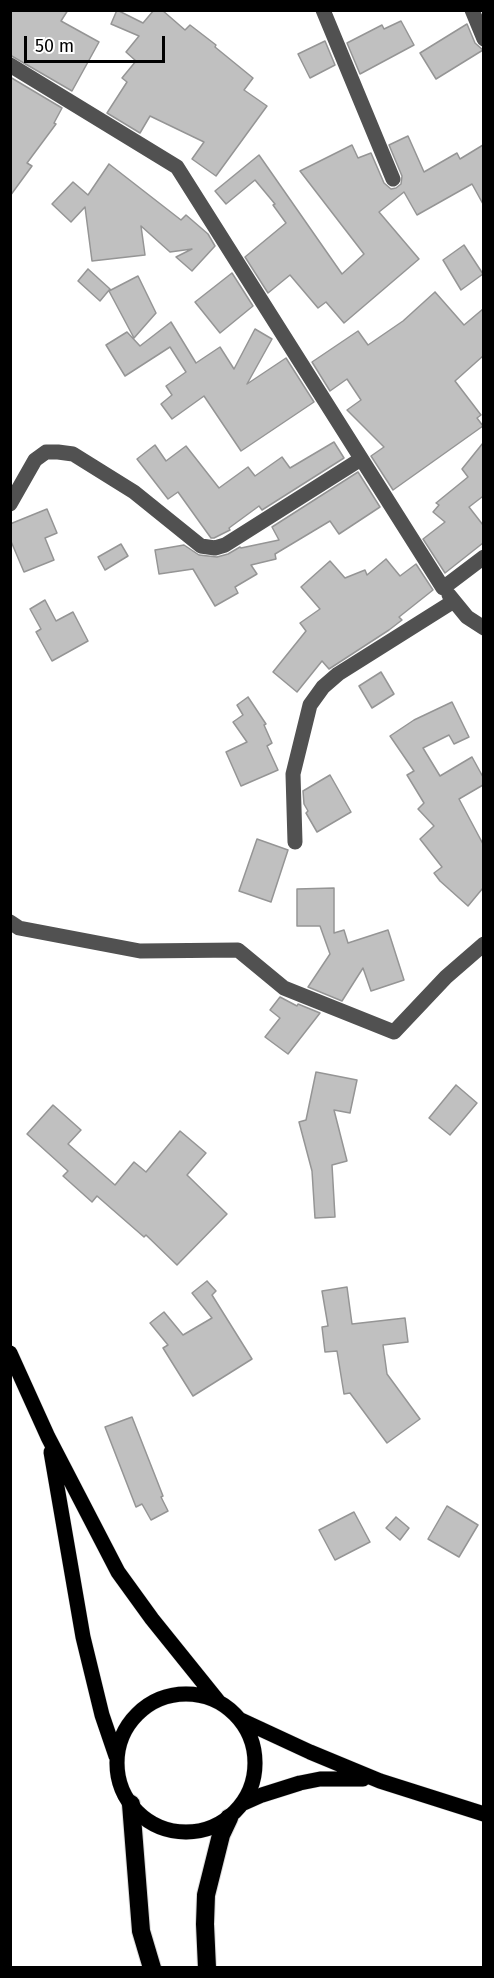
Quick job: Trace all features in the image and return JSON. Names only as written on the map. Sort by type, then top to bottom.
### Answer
[{"type":"highway","points":[[131,1804],[141,1931],[152,1968]]},
{"type":"highway","points":[[207,1968],[206,1895],[221,1835],[229,1818]]},
{"type":"main road","points":[[10,1353],[48,1437],[118,1572],[152,1619],[218,1701],[241,1720],[310,1752],[380,1781],[483,1814]]},
{"type":"main road","points":[[48,1437],[83,1637],[102,1715],[117,1759]]},
{"type":"main road","points":[[218,1701],[201,1695],[167,1696],[138,1713],[127,1726],[120,1742],[117,1759],[118,1775],[131,1804],[151,1823],[177,1832],[204,1830],[229,1818],[244,1803],[253,1782],[256,1761],[252,1740],[241,1720]]},
{"type":"main road","points":[[244,1803],[272,1791],[300,1783],[340,1778],[380,1781]]},
{"type":"street","points":[[323,10],[393,179]]},
{"type":"street","points":[[471,10],[483,39]]},
{"type":"street","points":[[10,65],[177,167],[443,588],[467,616],[483,628]]},
{"type":"street","points":[[10,504],[35,460],[46,452],[73,454],[134,492],[201,546],[215,548],[225,545],[361,459]]},
{"type":"street","points":[[443,588],[483,557]]},
{"type":"street","points":[[295,842],[293,774],[310,705],[323,687],[338,674],[454,601]]},
{"type":"street","points":[[10,922],[19,928],[140,951],[238,950],[284,988],[394,1032],[446,977],[483,944]]},
{"type":"building","points":[[10,10],[68,10],[61,21],[99,42],[72,91],[10,55]]},
{"type":"building","points":[[117,10],[143,23],[154,10],[162,10],[185,30],[190,25],[253,78],[244,90],[267,106],[216,176],[192,159],[204,142],[150,116],[140,133],[107,113],[127,82],[122,78],[136,61],[126,52],[139,36],[111,24]]},
{"type":"building","points":[[401,21],[414,45],[360,74],[347,43],[382,25],[384,29]]},
{"type":"building","points":[[467,24],[475,43],[483,50],[436,79],[420,53]]},
{"type":"building","points":[[325,41],[335,65],[310,78],[298,54]]},
{"type":"building","points":[[10,77],[62,108],[54,123],[56,124],[27,163],[32,166],[10,196]]},
{"type":"building","points":[[408,136],[424,172],[457,153],[460,159],[483,145],[483,204],[472,184],[417,215],[404,192],[379,212],[419,259],[344,323],[326,302],[318,308],[290,275],[268,293],[245,257],[286,223],[273,205],[275,204],[255,180],[226,204],[215,191],[259,155],[342,274],[364,254],[300,171],[352,145],[358,158],[371,153],[384,183],[391,189],[396,188],[401,184],[402,176],[389,145]]},
{"type":"building","points":[[109,164],[181,220],[186,215],[208,234],[215,246],[192,271],[176,257],[192,249],[170,252],[141,226],[145,255],[92,261],[85,207],[71,222],[52,204],[73,182],[88,195]]},
{"type":"building","points":[[464,245],[483,274],[461,290],[443,260]]},
{"type":"building","points":[[88,269],[110,289],[100,301],[78,281]]},
{"type":"building","points":[[232,273],[253,306],[220,333],[195,302]]},
{"type":"building","points":[[138,276],[156,313],[134,338],[109,291]]},
{"type":"building","points":[[435,292],[464,325],[483,309],[483,356],[455,381],[481,415],[477,418],[483,426],[393,490],[371,456],[384,447],[347,410],[361,400],[347,379],[330,391],[312,362],[358,331],[368,345],[403,321]]},
{"type":"building","points":[[171,322],[196,363],[220,347],[234,369],[255,329],[272,339],[247,384],[286,358],[314,402],[241,451],[204,396],[172,419],[161,404],[172,395],[166,386],[186,372],[170,347],[125,376],[106,345],[127,332],[140,346]]},
{"type":"building","points":[[334,442],[344,458],[262,510],[259,506],[229,528],[230,530],[214,538],[211,538],[178,492],[168,499],[137,459],[155,445],[166,461],[186,446],[219,488],[248,467],[255,476],[282,457],[290,468]]},
{"type":"building","points":[[483,443],[483,498],[469,507],[483,525],[483,543],[445,573],[423,539],[445,522],[433,512],[439,505],[436,503],[468,477],[462,469]]},
{"type":"building","points":[[358,472],[380,507],[339,534],[330,521],[275,554],[276,559],[251,565],[257,574],[235,587],[238,593],[215,606],[193,569],[159,574],[155,550],[184,545],[199,555],[217,557],[240,547],[279,540],[272,527]]},
{"type":"building","points":[[47,509],[57,533],[45,538],[54,560],[24,572],[10,539],[10,524]]},
{"type":"building","points":[[121,544],[128,556],[105,570],[98,557]]},
{"type":"building","points":[[386,559],[400,576],[416,564],[433,590],[399,617],[402,620],[389,630],[329,669],[322,661],[297,692],[273,672],[306,631],[300,623],[320,609],[301,587],[330,561],[345,578],[365,570],[367,575]]},
{"type":"building","points":[[45,600],[56,621],[73,612],[88,641],[52,661],[36,632],[41,629],[30,609]]},
{"type":"building","points":[[381,672],[394,694],[372,708],[359,686]]},
{"type":"building","points":[[248,697],[266,724],[264,725],[272,743],[267,746],[278,770],[241,786],[226,752],[247,742],[233,722],[243,715],[237,705]]},
{"type":"building","points":[[452,702],[469,737],[454,744],[449,735],[423,748],[440,776],[472,757],[483,777],[483,785],[459,799],[483,844],[483,888],[468,906],[434,873],[442,867],[420,839],[434,826],[418,809],[424,803],[407,775],[414,771],[390,736],[414,720]]},
{"type":"building","points":[[330,775],[351,812],[317,832],[306,813],[308,811],[304,804],[303,791]]},
{"type":"building","points":[[257,839],[288,850],[271,902],[239,891]]},
{"type":"building","points":[[334,888],[334,933],[344,930],[348,943],[388,930],[404,980],[371,991],[363,968],[342,1001],[308,987],[330,954],[320,926],[297,926],[297,889]]},
{"type":"building","points":[[280,997],[297,1006],[298,1004],[320,1013],[288,1054],[265,1037],[280,1018],[270,1010]]},
{"type":"building","points":[[316,1072],[357,1080],[350,1113],[334,1110],[347,1161],[332,1165],[335,1217],[315,1218],[312,1171],[299,1122],[306,1120]]},
{"type":"building","points":[[456,1085],[477,1103],[450,1135],[429,1118]]},
{"type":"building","points":[[53,1105],[81,1130],[68,1144],[115,1185],[134,1162],[146,1172],[180,1131],[206,1153],[187,1175],[227,1214],[177,1265],[146,1235],[144,1237],[97,1196],[92,1202],[63,1176],[68,1171],[27,1134]]},
{"type":"building","points":[[207,1281],[216,1291],[212,1295],[252,1359],[193,1396],[163,1348],[168,1345],[150,1323],[164,1312],[183,1335],[212,1318],[192,1293]]},
{"type":"building","points":[[347,1287],[352,1324],[405,1318],[408,1342],[383,1345],[387,1374],[420,1419],[387,1443],[350,1393],[344,1394],[337,1351],[325,1352],[322,1327],[328,1326],[322,1291]]},
{"type":"building","points":[[132,1417],[168,1511],[151,1520],[142,1504],[136,1507],[105,1427]]},
{"type":"building","points":[[447,1506],[478,1525],[459,1557],[428,1539]]},
{"type":"building","points":[[354,1512],[370,1542],[335,1560],[319,1530]]},
{"type":"building","points":[[396,1517],[409,1528],[400,1540],[386,1528]]}]
